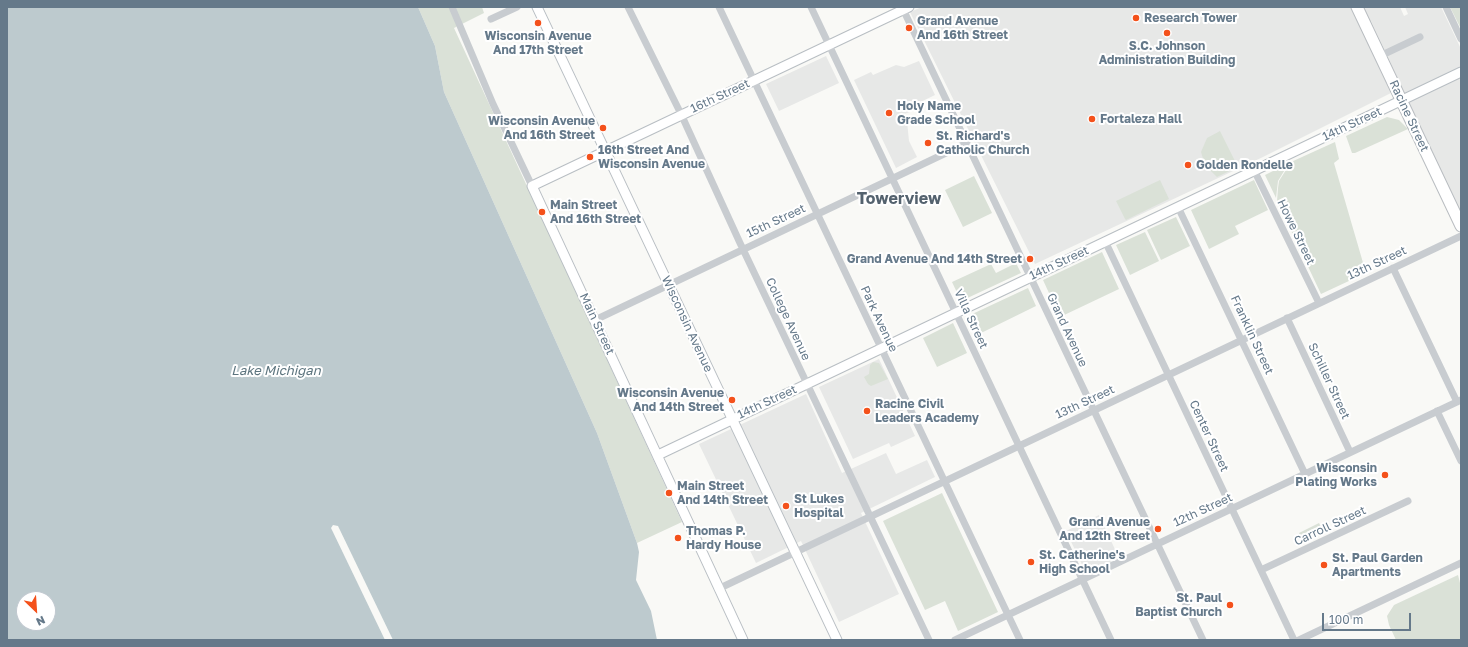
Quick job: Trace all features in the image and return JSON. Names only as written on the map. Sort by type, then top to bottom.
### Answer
[{"type":"main road","name":"Racine Street","points":[[1357,7],[1461,226]]},
{"type":"street","name":"Main Street","points":[[452,7],[493,104],[743,640]]},
{"type":"street","points":[[491,19],[517,7]]},
{"type":"street","name":"Wisconsin Avenue","points":[[537,7],[837,640]]},
{"type":"street","name":"College Avenue","points":[[628,7],[681,114],[806,383],[929,640]]},
{"type":"street","name":"Park Avenue","points":[[719,7],[1020,640]]},
{"type":"street","name":"Villa Street","points":[[811,7],[1111,640]]},
{"type":"street","points":[[1446,7],[1461,39]]},
{"type":"street","name":"16th Street","points":[[532,186],[905,8]]},
{"type":"street","name":"Grand Avenue","points":[[905,8],[967,143],[1203,640]]},
{"type":"street","points":[[1380,56],[1420,37]]},
{"type":"street","name":"14th Street","points":[[658,455],[732,418],[1461,72]]},
{"type":"street","name":"15th Street","points":[[595,320],[967,143]]},
{"type":"street","name":"Howe Street","points":[[1254,170],[1319,303]]},
{"type":"street","name":"Franklin Street","points":[[1178,206],[1305,474]]},
{"type":"street","name":"13th Street","points":[[718,589],[871,517],[877,512],[1461,236]]},
{"type":"street","name":"Center Street","points":[[1105,241],[1294,640]]},
{"type":"street","points":[[1393,268],[1459,401]]},
{"type":"street","name":"Schiller Street","points":[[1287,318],[1350,452]]},
{"type":"street","name":"12th Street","points":[[955,640],[1459,401]]},
{"type":"street","points":[[1437,411],[1461,461]]},
{"type":"street","name":"Carroll Street","points":[[1261,570],[1408,501]]},
{"type":"street","points":[[1299,640],[1461,563]]},
{"type":"shaded area","points":[[418,7],[482,7],[484,13],[454,28],[682,522],[637,543],[597,433],[444,92],[435,46]]},
{"type":"shaded area","points":[[922,7],[1400,7],[1404,16],[1408,14],[1405,7],[1441,7],[1461,49],[1461,213],[1371,21],[1360,26],[1391,93],[1263,157],[1035,264],[910,12]]},
{"type":"shaded area","points":[[1450,7],[1461,7],[1461,29]]},
{"type":"shaded area","points":[[826,56],[839,83],[779,111],[766,84]]},
{"type":"shaded area","name":"Holy Name Grade School","points":[[919,61],[935,95],[908,108],[910,112],[904,114],[907,121],[909,141],[917,157],[896,168],[854,80],[871,72],[873,75],[896,65],[904,67]]},
{"type":"shaded area","points":[[1387,117],[1399,120],[1408,129],[1352,153],[1346,136]]},
{"type":"shaded area","points":[[1220,131],[1238,167],[1217,177],[1205,165],[1201,152],[1207,138]]},
{"type":"shaded area","points":[[1335,142],[1339,159],[1334,163],[1366,273],[1321,294],[1277,201],[1278,188],[1279,181],[1291,162]]},
{"type":"shaded area","points":[[1289,163],[1278,181],[1276,198],[1265,175]]},
{"type":"shaded area","points":[[974,176],[992,213],[963,227],[945,190]]},
{"type":"shaded area","points":[[1160,180],[1169,199],[1126,220],[1116,201]]},
{"type":"shaded area","points":[[1254,180],[1268,210],[1235,226],[1239,234],[1209,249],[1191,210]]},
{"type":"shaded area","points":[[1176,217],[1190,246],[1161,260],[1147,230]]},
{"type":"shaded area","points":[[1145,232],[1159,261],[1130,275],[1116,245]]},
{"type":"shaded area","points":[[1102,252],[1119,289],[1060,317],[1043,280]]},
{"type":"shaded area","points":[[1016,263],[1021,273],[961,301],[952,282],[991,264],[996,273]]},
{"type":"shaded area","points":[[1028,288],[1036,306],[977,335],[968,316]]},
{"type":"shaded area","points":[[953,323],[967,353],[937,367],[923,338]]},
{"type":"shaded area","name":"Racine Civil Leaders Academy","points":[[879,359],[915,436],[891,447],[889,443],[853,459],[819,387]]},
{"type":"shaded area","points":[[873,362],[879,363],[888,379],[871,386],[864,377],[869,374],[870,365]]},
{"type":"shaded area","points":[[806,394],[842,473],[886,453],[896,474],[927,460],[935,477],[861,513],[899,594],[839,622],[801,541],[756,563],[699,444]]},
{"type":"shaded area","points":[[942,493],[998,612],[958,631],[945,601],[925,610],[883,521]]},
{"type":"shaded area","points":[[1099,515],[1119,558],[1086,573],[1066,531]]},
{"type":"shaded area","points":[[1319,523],[1324,533],[1303,543],[1299,533]]},
{"type":"shaded area","points":[[1458,575],[1461,587],[1461,640],[1396,640],[1389,625],[1387,616],[1394,605]]},
{"type":"water","name":"Lake Michigan","points":[[7,7],[418,7],[435,46],[444,92],[597,433],[637,543],[639,552],[636,580],[651,611],[657,640],[7,640]]},
{"type":"pier","points":[[333,525],[338,526],[393,640],[385,640],[331,528]]},
{"type":"place","name":"Research Tower","points":[[1136,18]]},
{"type":"place","name":"Wisconsin Avenue And 17th Street","points":[[538,23]]},
{"type":"place","name":"Grand Avenue And 16th Street","points":[[909,28]]},
{"type":"place","name":"S.C. Johnson Administration Building","points":[[1167,33]]},
{"type":"place","name":"Holy Name Grade School","points":[[889,113]]},
{"type":"place","name":"Fortaleza Hall","points":[[1092,119]]},
{"type":"place","name":"Wisconsin Avenue And 16th Street","points":[[603,128]]},
{"type":"place","name":"St. Richard's Catholic Church","points":[[928,143]]},
{"type":"place","name":"16th Street And Wisconsin Avenue","points":[[590,157]]},
{"type":"place","name":"Golden Rondelle","points":[[1188,165]]},
{"type":"place","name":"Main Street And 16th Street","points":[[542,212]]},
{"type":"place","name":"Grand Avenue And 14th Street","points":[[1030,259]]},
{"type":"place","name":"Wisconsin Avenue And 14th Street","points":[[732,400]]},
{"type":"place","name":"Racine Civil Leaders Academy","points":[[867,411]]},
{"type":"place","name":"Wisconsin Plating Works","points":[[1385,475]]},
{"type":"place","name":"Main Street And 14th Street","points":[[669,493]]},
{"type":"place","name":"St Lukes Hospital","points":[[786,506]]},
{"type":"place","name":"Grand Avenue And 12th Street","points":[[1158,529]]},
{"type":"place","name":"Thomas P. Hardy House","points":[[678,538]]},
{"type":"place","name":"St. Catherine's High School","points":[[1031,562]]},
{"type":"place","name":"St. Paul Garden Apartments","points":[[1324,565]]},
{"type":"place","name":"St. Paul Baptist Church","points":[[1230,605]]},
{"type":"district","name":"Towerview","points":[[899,199]]}]
